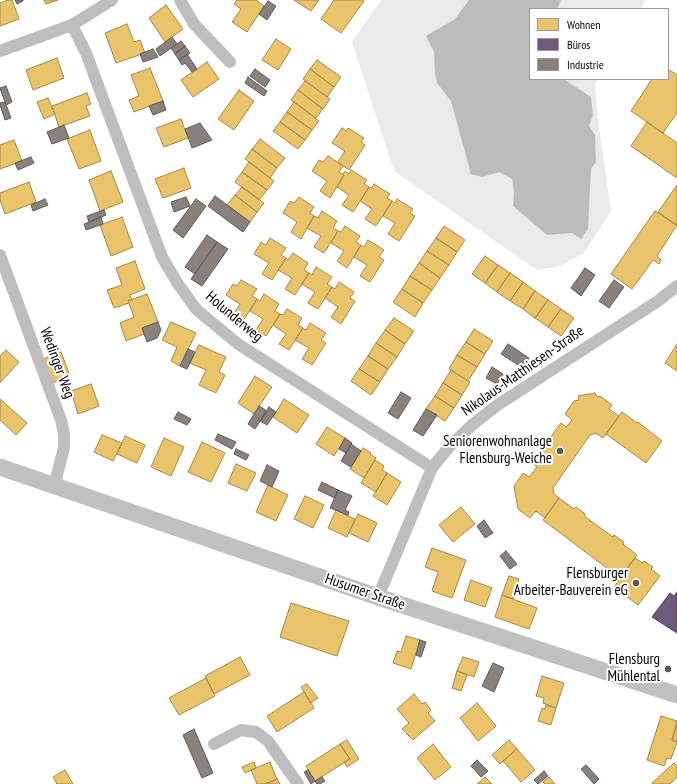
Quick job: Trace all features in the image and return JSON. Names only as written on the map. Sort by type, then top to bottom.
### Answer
[{"type":"street","points":[[0,50],[72,25],[112,0]]},
{"type":"street","points":[[180,0],[194,24],[230,62]]},
{"type":"street","name":"Holunderweg","points":[[72,25],[86,53],[162,257],[178,284],[197,310],[238,344],[432,468]]},
{"type":"street","name":"Wedinger Weg","points":[[0,255],[61,420],[64,434],[64,448],[54,486]]},
{"type":"street","name":"Nikolaus-Matthiesen-Straße","points":[[378,597],[432,468],[455,441],[496,406],[658,301],[677,286]]},
{"type":"street","name":"Husumer Straße","points":[[0,468],[378,597],[677,695]]},
{"type":"street","points":[[214,744],[241,730],[256,732],[268,741],[298,784]]},
{"type":"shaded area","points":[[381,0],[646,0],[641,8],[529,8],[529,80],[598,80],[595,85],[598,120],[611,211],[584,253],[560,266],[537,270],[394,171],[352,42]]},
{"type":"shaded area","points":[[469,0],[561,0],[557,8],[529,8],[529,80],[566,80],[591,97],[593,115],[589,126],[595,135],[596,162],[591,169],[588,229],[581,239],[572,233],[547,235],[513,206],[514,193],[512,179],[499,172],[482,177],[471,174],[451,101],[437,83],[434,52],[426,36],[455,19]]},
{"type":"building: Wohnen","points":[[12,0],[19,19],[0,26],[0,3]]},
{"type":"building: Wohnen","points":[[44,0],[58,0],[46,4]]},
{"type":"building: Wohnen","points":[[237,0],[256,0],[264,6],[247,32],[232,22],[241,9],[234,4]]},
{"type":"building: Wohnen","points":[[294,0],[319,0],[311,11]]},
{"type":"building: Wohnen","points":[[334,0],[364,1],[341,33],[321,19]]},
{"type":"building: Wohnen","points":[[166,5],[183,29],[165,42],[149,18]]},
{"type":"building: Wohnen","points":[[127,24],[134,42],[140,40],[145,53],[116,63],[105,33]]},
{"type":"building: Wohnen","points":[[276,39],[291,49],[278,70],[262,60]]},
{"type":"building: Wohnen","points":[[57,58],[64,78],[33,90],[26,70]]},
{"type":"building: Wohnen","points":[[317,60],[341,77],[334,87],[310,69]]},
{"type":"building: Wohnen","points":[[207,62],[219,79],[193,97],[181,80]]},
{"type":"building: Wohnen","points":[[150,68],[163,101],[134,112],[129,100],[139,96],[131,75]]},
{"type":"building: Wohnen","points":[[310,69],[334,87],[327,97],[303,79]]},
{"type":"building: Wohnen","points":[[669,70],[677,75],[677,113],[663,133],[631,111],[651,80],[669,80]]},
{"type":"building: Wohnen","points":[[305,81],[330,99],[323,109],[298,90]]},
{"type":"building: Wohnen","points":[[239,90],[254,101],[234,130],[218,119]]},
{"type":"building: Wohnen","points":[[298,90],[323,109],[316,118],[291,100]]},
{"type":"building: Wohnen","points":[[87,93],[91,104],[86,106],[90,116],[59,127],[52,106]]},
{"type":"building: Wohnen","points":[[48,98],[55,114],[44,119],[37,102]]},
{"type":"building: Wohnen","points":[[294,102],[319,121],[312,130],[287,112]]},
{"type":"building: Wohnen","points":[[287,112],[312,130],[305,140],[280,122]]},
{"type":"building: Wohnen","points":[[181,119],[188,138],[164,147],[156,128]]},
{"type":"building: Wohnen","points":[[280,122],[305,140],[298,149],[273,131]]},
{"type":"building: Wohnen","points":[[647,122],[677,143],[677,178],[631,146]]},
{"type":"building: Wohnen","points":[[342,128],[346,131],[348,128],[364,138],[361,142],[365,145],[349,170],[338,162],[345,151],[332,143]]},
{"type":"building: Wohnen","points":[[90,130],[101,161],[79,169],[67,139]]},
{"type":"building: Wohnen","points":[[260,139],[285,158],[277,168],[252,149]]},
{"type":"building: Wohnen","points":[[14,140],[22,161],[0,169],[0,145]]},
{"type":"building: Wohnen","points":[[252,149],[277,168],[270,178],[245,159]]},
{"type":"building: Wohnen","points":[[328,156],[343,166],[339,172],[344,175],[330,198],[320,191],[327,181],[312,171],[319,160],[323,162]]},
{"type":"building: Wohnen","points":[[249,162],[274,181],[267,190],[242,172]]},
{"type":"building: Wohnen","points":[[184,168],[191,188],[163,198],[155,179]]},
{"type":"building: Wohnen","points":[[351,170],[367,180],[364,184],[369,187],[353,212],[342,205],[349,195],[337,187],[345,171],[349,174]]},
{"type":"building: Wohnen","points":[[111,171],[123,202],[100,211],[89,180]]},
{"type":"building: Wohnen","points":[[242,172],[267,190],[259,200],[235,182]]},
{"type":"building: Wohnen","points":[[29,182],[36,202],[5,214],[0,200],[0,193]]},
{"type":"building: Wohnen","points":[[374,184],[390,194],[387,198],[392,201],[376,226],[365,219],[372,209],[360,201],[369,187],[372,188]]},
{"type":"building: Wohnen","points":[[677,185],[677,226],[658,212]]},
{"type":"building: Wohnen","points":[[242,187],[264,203],[257,212],[235,195]]},
{"type":"building: Wohnen","points":[[235,195],[257,212],[250,222],[227,205]]},
{"type":"building: Wohnen","points":[[299,197],[314,207],[310,213],[314,216],[301,239],[291,232],[297,222],[283,213],[290,201],[294,203]]},
{"type":"building: Wohnen","points":[[397,199],[413,209],[410,213],[415,216],[399,241],[388,234],[395,223],[383,216],[392,201],[395,203]]},
{"type":"building: Wohnen","points":[[322,211],[337,221],[333,228],[338,231],[324,253],[314,247],[321,236],[307,228],[314,216],[318,218]]},
{"type":"building: Wohnen","points":[[655,211],[677,225],[657,256],[661,260],[659,264],[653,260],[632,289],[611,274]]},
{"type":"building: Wohnen","points":[[122,217],[133,247],[111,256],[100,225]]},
{"type":"building: Wohnen","points":[[345,226],[360,236],[356,242],[361,245],[347,268],[337,261],[344,251],[331,243],[338,231],[341,232]]},
{"type":"building: Wohnen","points":[[444,226],[465,240],[457,252],[436,238]]},
{"type":"building: Wohnen","points":[[270,238],[286,248],[281,255],[286,258],[272,280],[262,274],[269,263],[254,254],[261,242],[266,245]]},
{"type":"building: Wohnen","points":[[436,238],[457,252],[449,265],[427,251]]},
{"type":"building: Wohnen","points":[[368,240],[384,250],[379,257],[384,260],[370,282],[360,276],[367,265],[354,257],[361,245],[364,247]]},
{"type":"building: Wohnen","points":[[427,251],[449,265],[440,278],[419,263]]},
{"type":"building: Wohnen","points":[[293,253],[308,263],[304,270],[309,273],[295,295],[285,289],[292,278],[278,270],[286,258],[288,260]]},
{"type":"building: Wohnen","points":[[485,256],[498,265],[485,283],[472,274]]},
{"type":"building: Wohnen","points":[[135,261],[145,289],[130,295],[132,300],[128,301],[129,303],[114,308],[107,290],[122,285],[116,268]]},
{"type":"building: Wohnen","points":[[419,263],[440,278],[432,290],[410,276]]},
{"type":"building: Wohnen","points":[[498,265],[510,273],[497,292],[485,283]]},
{"type":"building: Wohnen","points":[[316,267],[332,277],[327,284],[332,287],[318,309],[308,303],[315,292],[302,284],[309,273],[312,275]]},
{"type":"building: Wohnen","points":[[510,273],[523,282],[510,301],[497,292]]},
{"type":"building: Wohnen","points":[[410,276],[432,290],[423,303],[402,289]]},
{"type":"building: Wohnen","points":[[241,280],[257,289],[252,296],[257,299],[243,321],[233,315],[240,304],[226,295],[233,284],[237,286]]},
{"type":"building: Wohnen","points":[[339,282],[354,292],[350,298],[355,301],[341,324],[331,317],[338,307],[325,298],[332,287],[335,289]]},
{"type":"building: Wohnen","points":[[523,282],[535,291],[523,309],[510,301]]},
{"type":"building: Wohnen","points":[[402,289],[423,303],[415,317],[393,302]]},
{"type":"building: Wohnen","points":[[535,291],[548,300],[535,318],[523,309]]},
{"type":"building: Wohnen","points":[[147,294],[158,322],[142,328],[144,334],[126,341],[120,323],[134,317],[128,301]]},
{"type":"building: Wohnen","points":[[264,294],[279,304],[275,311],[280,314],[266,336],[256,330],[263,319],[250,311],[257,299],[260,301]]},
{"type":"building: Wohnen","points":[[548,300],[561,309],[548,327],[535,318]]},
{"type":"building: Wohnen","points":[[287,309],[302,318],[298,325],[303,328],[289,350],[279,344],[286,334],[273,325],[280,314],[283,315]]},
{"type":"building: Wohnen","points":[[561,309],[574,318],[561,336],[548,327]]},
{"type":"building: Wohnen","points":[[394,318],[414,331],[405,344],[385,330]]},
{"type":"building: Wohnen","points":[[171,322],[196,333],[180,366],[171,361],[177,347],[162,340]]},
{"type":"building: Wohnen","points":[[310,323],[326,333],[321,340],[326,343],[312,365],[302,359],[309,348],[295,340],[303,328],[306,330]]},
{"type":"building: Wohnen","points":[[474,329],[493,341],[485,354],[466,342]]},
{"type":"building: Wohnen","points":[[385,330],[405,344],[397,357],[376,343]]},
{"type":"building: Wohnen","points":[[466,342],[485,354],[477,367],[457,355]]},
{"type":"building: Wohnen","points":[[376,343],[397,357],[388,369],[368,356]]},
{"type":"building: Wohnen","points":[[677,344],[677,371],[665,363]]},
{"type":"building: Wohnen","points":[[199,345],[226,357],[219,372],[225,375],[216,393],[199,385],[206,370],[190,363]]},
{"type":"building: Wohnen","points":[[6,350],[19,362],[0,383],[0,356]]},
{"type":"building: Wohnen","points":[[61,352],[70,376],[52,383],[43,359]]},
{"type":"building: Wohnen","points":[[457,355],[477,367],[468,381],[449,369]]},
{"type":"building: Wohnen","points":[[368,356],[388,369],[380,382],[359,369]]},
{"type":"building: Wohnen","points":[[359,369],[380,382],[371,395],[351,381]]},
{"type":"building: Wohnen","points":[[451,370],[470,382],[462,395],[443,383]]},
{"type":"building: Wohnen","points":[[255,376],[272,387],[254,414],[238,403]]},
{"type":"building: Wohnen","points":[[443,383],[462,395],[454,408],[435,396]]},
{"type":"building: Wohnen","points":[[91,384],[99,406],[78,414],[71,391]]},
{"type":"building: Wohnen","name":"Seniorenwohnanlage Flensburg-Weiche","points":[[595,393],[597,397],[600,396],[612,405],[609,409],[619,416],[603,438],[596,433],[590,435],[553,488],[554,494],[559,498],[545,518],[536,511],[530,518],[518,509],[514,486],[523,473],[529,477],[537,467],[532,463],[561,423],[566,427],[572,420],[565,414],[574,401],[579,400],[578,396]]},
{"type":"building: Wohnen","points":[[435,396],[454,408],[445,421],[426,409]]},
{"type":"building: Wohnen","points":[[0,399],[27,423],[16,435],[0,420]]},
{"type":"building: Wohnen","points":[[284,399],[309,415],[297,433],[273,417]]},
{"type":"building: Wohnen","points":[[622,412],[637,423],[638,422],[662,441],[646,463],[606,434]]},
{"type":"building: Wohnen","points":[[327,427],[345,438],[334,456],[316,444]]},
{"type":"building: Wohnen","points":[[102,435],[122,443],[113,461],[94,452]]},
{"type":"building: Wohnen","points":[[125,436],[145,445],[137,463],[117,454]]},
{"type":"building: Wohnen","points":[[164,438],[184,447],[171,476],[151,467]]},
{"type":"building: Wohnen","points":[[202,442],[225,453],[211,482],[188,472]]},
{"type":"building: Wohnen","points":[[363,448],[376,458],[364,478],[350,469]]},
{"type":"building: Wohnen","points":[[375,460],[384,466],[382,470],[387,473],[376,492],[361,483]]},
{"type":"building: Wohnen","points":[[236,464],[256,473],[247,491],[228,483]]},
{"type":"building: Wohnen","points":[[387,473],[401,482],[387,505],[373,496]]},
{"type":"building: Wohnen","points":[[268,485],[288,495],[276,521],[256,512]]},
{"type":"building: Wohnen","points":[[305,496],[324,505],[313,528],[294,519]]},
{"type":"building: Wohnen","points":[[559,498],[574,509],[576,507],[585,514],[584,516],[613,537],[614,535],[624,542],[623,544],[637,555],[620,578],[543,520]]},
{"type":"building: Wohnen","points":[[461,507],[475,524],[453,542],[439,525]]},
{"type":"building: Wohnen","points":[[336,510],[355,519],[347,537],[328,528]]},
{"type":"building: Wohnen","points":[[358,514],[377,523],[368,542],[349,533]]},
{"type":"building: Wohnen","points":[[432,548],[466,560],[452,598],[432,591],[438,572],[425,567]]},
{"type":"building: Wohnen","name":"Flensburger Arbeiter-Bauverein eG","points":[[635,558],[643,563],[644,561],[653,567],[651,569],[660,576],[638,605],[614,587]]},
{"type":"building: Wohnen","points":[[509,576],[519,579],[513,599],[502,595]]},
{"type":"building: Wohnen","points":[[471,580],[492,588],[485,607],[464,600]]},
{"type":"building: Wohnen","points":[[502,595],[537,608],[529,629],[495,617]]},
{"type":"building: Wohnen","points":[[291,603],[349,621],[337,656],[280,637]]},
{"type":"building: Wohnen","points":[[406,636],[420,640],[411,669],[393,663],[397,651],[401,652]]},
{"type":"building: Wohnen","points":[[240,657],[250,675],[214,694],[205,676]]},
{"type":"building: Wohnen","points":[[463,657],[479,662],[474,677],[457,671]]},
{"type":"building: Wohnen","points":[[457,671],[467,675],[461,691],[452,688]]},
{"type":"building: Wohnen","points":[[542,676],[564,683],[556,708],[543,703],[544,698],[536,696]]},
{"type":"building: Wohnen","points":[[206,678],[215,696],[179,715],[169,698]]},
{"type":"building: Wohnen","points":[[307,684],[318,698],[311,703],[301,687]]},
{"type":"building: Wohnen","points":[[304,692],[314,708],[277,732],[267,716]]},
{"type":"building: Wohnen","points":[[414,694],[422,704],[425,702],[431,710],[428,713],[435,721],[413,740],[402,729],[409,723],[397,709]]},
{"type":"building: Wohnen","points":[[477,703],[496,726],[478,741],[460,718]]},
{"type":"building: Wohnen","points":[[546,705],[556,708],[551,725],[538,721],[542,708],[545,709]]},
{"type":"building: Wohnen","points":[[661,716],[677,721],[672,740],[677,742],[671,759],[667,758],[664,766],[647,760]]},
{"type":"building: Wohnen","points":[[677,723],[677,742],[672,740]]},
{"type":"building: Wohnen","points":[[347,740],[359,759],[347,767],[344,762],[350,759],[340,744]]},
{"type":"building: Wohnen","points":[[509,740],[517,749],[500,764],[492,755]]},
{"type":"building: Wohnen","points":[[340,744],[350,759],[315,781],[306,766]]},
{"type":"building: Wohnen","points":[[433,744],[451,767],[435,780],[417,758]]},
{"type":"building: Wohnen","points":[[517,749],[535,770],[521,782],[503,761]]},
{"type":"building: Wohnen","points":[[254,762],[256,768],[245,773],[242,767]]},
{"type":"building: Wohnen","points":[[270,762],[277,779],[265,784],[257,784],[251,770]]},
{"type":"building: Wohnen","points":[[674,763],[677,766],[677,777],[670,784],[652,783]]},
{"type":"building: Wohnen","points":[[65,770],[73,784],[57,784],[53,777]]},
{"type":"building: Wohnen","points":[[485,777],[492,784],[477,784]]},
{"type":"building: Wohnen","points":[[549,777],[555,784],[545,784],[543,782]]},
{"type":"building: Wohnen","points":[[277,779],[280,784],[265,784]]},
{"type":"building: Büros","points":[[677,592],[677,633],[652,617],[670,593],[674,596]]},
{"type":"building: Industrie","points":[[15,0],[23,0],[23,1],[17,4]]},
{"type":"building: Industrie","points":[[268,1],[276,6],[267,20],[259,14]]},
{"type":"building: Industrie","points":[[172,37],[177,44],[160,56],[156,49]]},
{"type":"building: Industrie","points":[[181,41],[185,46],[175,54],[171,48]]},
{"type":"building: Industrie","points":[[185,46],[190,53],[179,60],[175,54]]},
{"type":"building: Industrie","points":[[153,49],[158,57],[143,62],[140,54]]},
{"type":"building: Industrie","points":[[187,54],[197,69],[192,72],[185,63],[182,65],[179,60]]},
{"type":"building: Industrie","points":[[255,69],[270,80],[265,87],[250,76]]},
{"type":"building: Industrie","points":[[248,77],[267,91],[264,96],[245,83]]},
{"type":"building: Industrie","points":[[6,86],[12,102],[6,105],[0,88]]},
{"type":"building: Industrie","points":[[163,101],[166,110],[153,115],[149,106]]},
{"type":"building: Industrie","points":[[5,102],[11,118],[5,120],[0,103]]},
{"type":"building: Industrie","points":[[200,123],[212,140],[192,148],[185,129]]},
{"type":"building: Industrie","points":[[64,125],[69,138],[52,144],[47,132]]},
{"type":"building: Industrie","points":[[31,157],[34,163],[18,170],[15,163]]},
{"type":"building: Industrie","points":[[215,196],[250,222],[243,232],[208,206]]},
{"type":"building: Industrie","points":[[186,197],[190,206],[174,212],[171,202]]},
{"type":"building: Industrie","points":[[45,199],[48,205],[33,211],[31,205]]},
{"type":"building: Industrie","points":[[196,199],[206,206],[183,238],[173,230]]},
{"type":"building: Industrie","points":[[104,210],[106,215],[89,222],[87,216]]},
{"type":"building: Industrie","points":[[101,217],[103,224],[86,230],[84,224]]},
{"type":"building: Industrie","points":[[207,235],[217,242],[195,274],[185,267]]},
{"type":"building: Industrie","points":[[217,242],[228,249],[202,286],[191,279]]},
{"type":"building: Industrie","points":[[585,268],[595,275],[581,296],[571,288]]},
{"type":"building: Industrie","points":[[614,280],[624,287],[609,308],[599,301]]},
{"type":"building: Industrie","points":[[158,322],[161,330],[157,338],[147,342],[142,328]]},
{"type":"building: Industrie","points":[[508,344],[529,358],[523,368],[501,354]]},
{"type":"building: Industrie","points":[[188,349],[195,352],[187,369],[180,366]]},
{"type":"building: Industrie","points":[[492,367],[503,374],[497,384],[486,378]]},
{"type":"building: Industrie","points":[[401,392],[411,398],[398,419],[388,413]]},
{"type":"building: Industrie","points":[[259,406],[267,411],[255,429],[248,424]]},
{"type":"building: Industrie","points":[[269,407],[276,412],[267,425],[260,421]]},
{"type":"building: Industrie","points":[[426,409],[437,415],[423,436],[413,430]]},
{"type":"building: Industrie","points":[[178,412],[191,419],[187,425],[174,419]]},
{"type":"building: Industrie","points":[[218,434],[236,442],[232,449],[215,440]]},
{"type":"building: Industrie","points":[[345,438],[352,443],[346,453],[339,449]]},
{"type":"building: Industrie","points":[[351,444],[361,451],[351,467],[341,461]]},
{"type":"building: Industrie","points":[[236,449],[249,455],[246,460],[234,454]]},
{"type":"building: Industrie","points":[[267,465],[279,471],[272,487],[260,481]]},
{"type":"building: Industrie","points":[[322,482],[338,490],[335,498],[318,490]]},
{"type":"building: Industrie","points":[[338,490],[352,496],[345,510],[349,512],[348,515],[330,508]]},
{"type":"building: Industrie","points":[[484,520],[493,533],[485,538],[477,526]]},
{"type":"building: Industrie","points":[[506,551],[517,564],[510,569],[500,556]]},
{"type":"building: Industrie","points":[[420,640],[426,642],[421,657],[416,655]]},
{"type":"building: Industrie","points":[[493,663],[504,668],[494,692],[482,686]]},
{"type":"building: Industrie","points":[[194,729],[213,773],[202,778],[183,735]]},
{"type":"building: Industrie","points":[[477,760],[488,771],[481,777],[471,766]]},
{"type":"building: Industrie","points":[[586,765],[599,779],[594,784],[581,769]]},
{"type":"building: Industrie","points":[[308,770],[315,781],[311,784],[304,772]]},
{"type":"building: Industrie","points":[[544,771],[548,776],[538,784],[534,780]]},
{"type":"building: Industrie","points":[[322,777],[325,781],[317,784],[315,781]]},
{"type":"place","name":"Seniorenwohnanlage Flensburg-Weiche","points":[[560,451]]},
{"type":"place","name":"Flensburger Arbeiter-Bauverein eG","points":[[636,583]]},
{"type":"place","name":"Flensburg Mühlental","points":[[668,669]]}]
